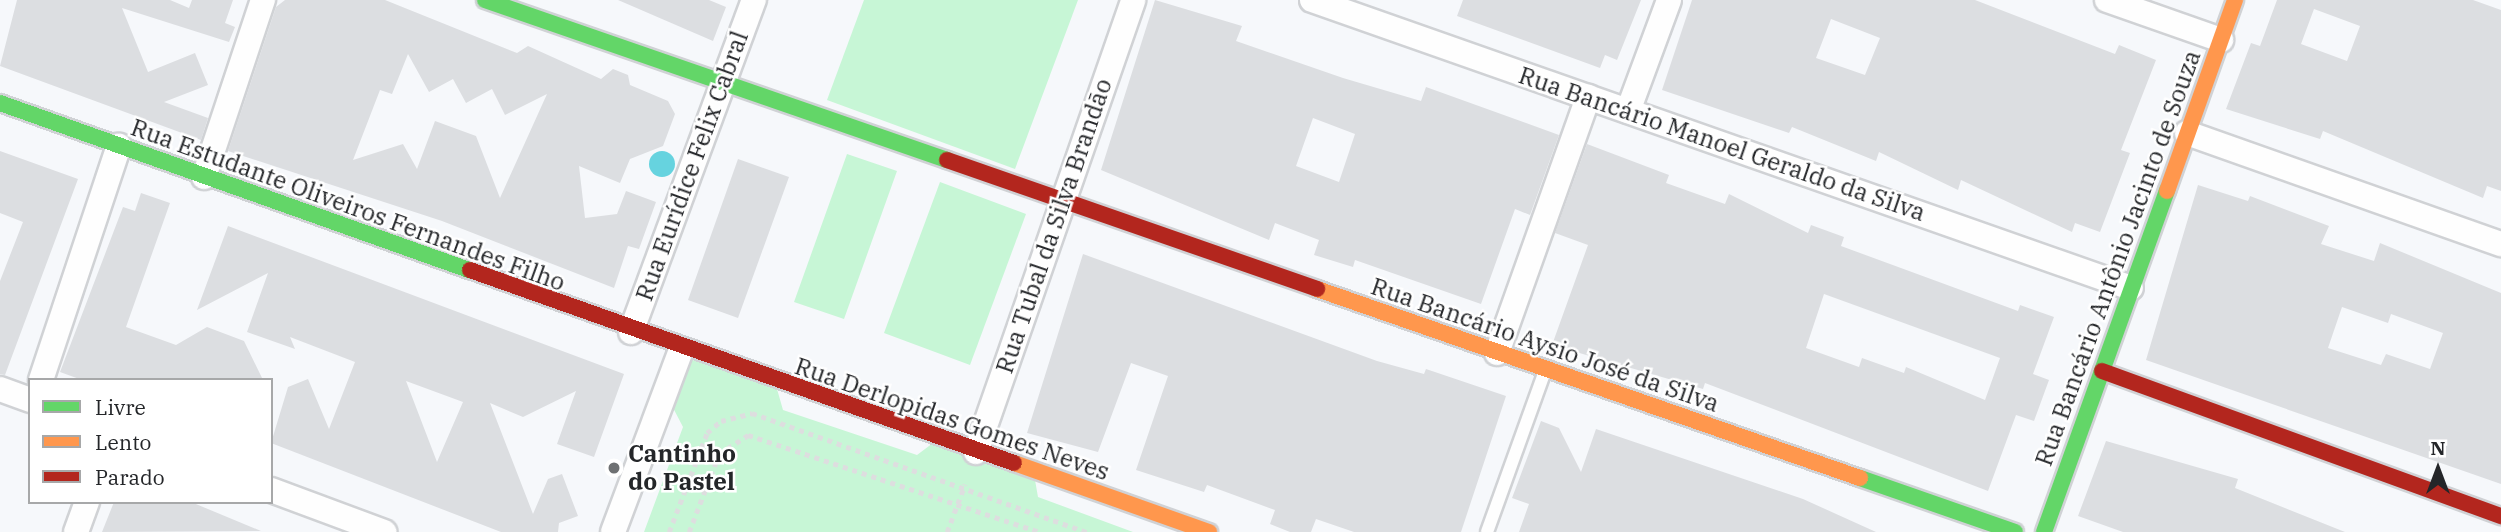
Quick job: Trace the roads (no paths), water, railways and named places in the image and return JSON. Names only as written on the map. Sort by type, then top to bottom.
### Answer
[{"type":"street","points":[[204,177],[263,0]]},
{"type":"street","name":"Rua Bancário Aysio José da Silva","points":[[485,0],[721,85],[2015,532]]},
{"type":"street","name":"Rua Eurídice Felix Cabral","points":[[631,332],[754,0]]},
{"type":"street","name":"Rua Tubal da Silva Brandão","points":[[976,452],[1060,201],[1133,0]]},
{"type":"street","name":"Rua Bancário Manoel Geraldo da Silva","points":[[1312,0],[2131,288]]},
{"type":"street","points":[[1628,111],[1669,0]]},
{"type":"street","points":[[2107,0],[2221,40]]},
{"type":"street","name":"Rua Bancário Antônio Jacinto de Souza","points":[[2044,532],[2235,0]]},
{"type":"street","points":[[1497,353],[1588,97]]},
{"type":"street","name":"Rua Estudante Oliveiros Fernandes Filho","points":[[0,103],[681,350]]},
{"type":"street","points":[[2187,133],[2501,244]]},
{"type":"street","points":[[41,378],[120,146]]},
{"type":"street","points":[[613,532],[681,350]]},
{"type":"street","name":"Rua Derlopidas Gomes Neves","points":[[681,350],[1209,532]]},
{"type":"street","points":[[2102,371],[2501,516]]},
{"type":"street","points":[[0,389],[28,399]]},
{"type":"street","points":[[273,491],[384,532]]},
{"type":"street","points":[[76,532],[86,504]]},
{"type":"lane","points":[[1487,532],[1545,369]]},
{"type":"water","points":[[662,151],[671,155],[675,164],[671,173],[662,177],[653,173],[649,164],[653,155]]},
{"type":"place","name":"Cantinho do Pastel","points":[[614,468]]}]
